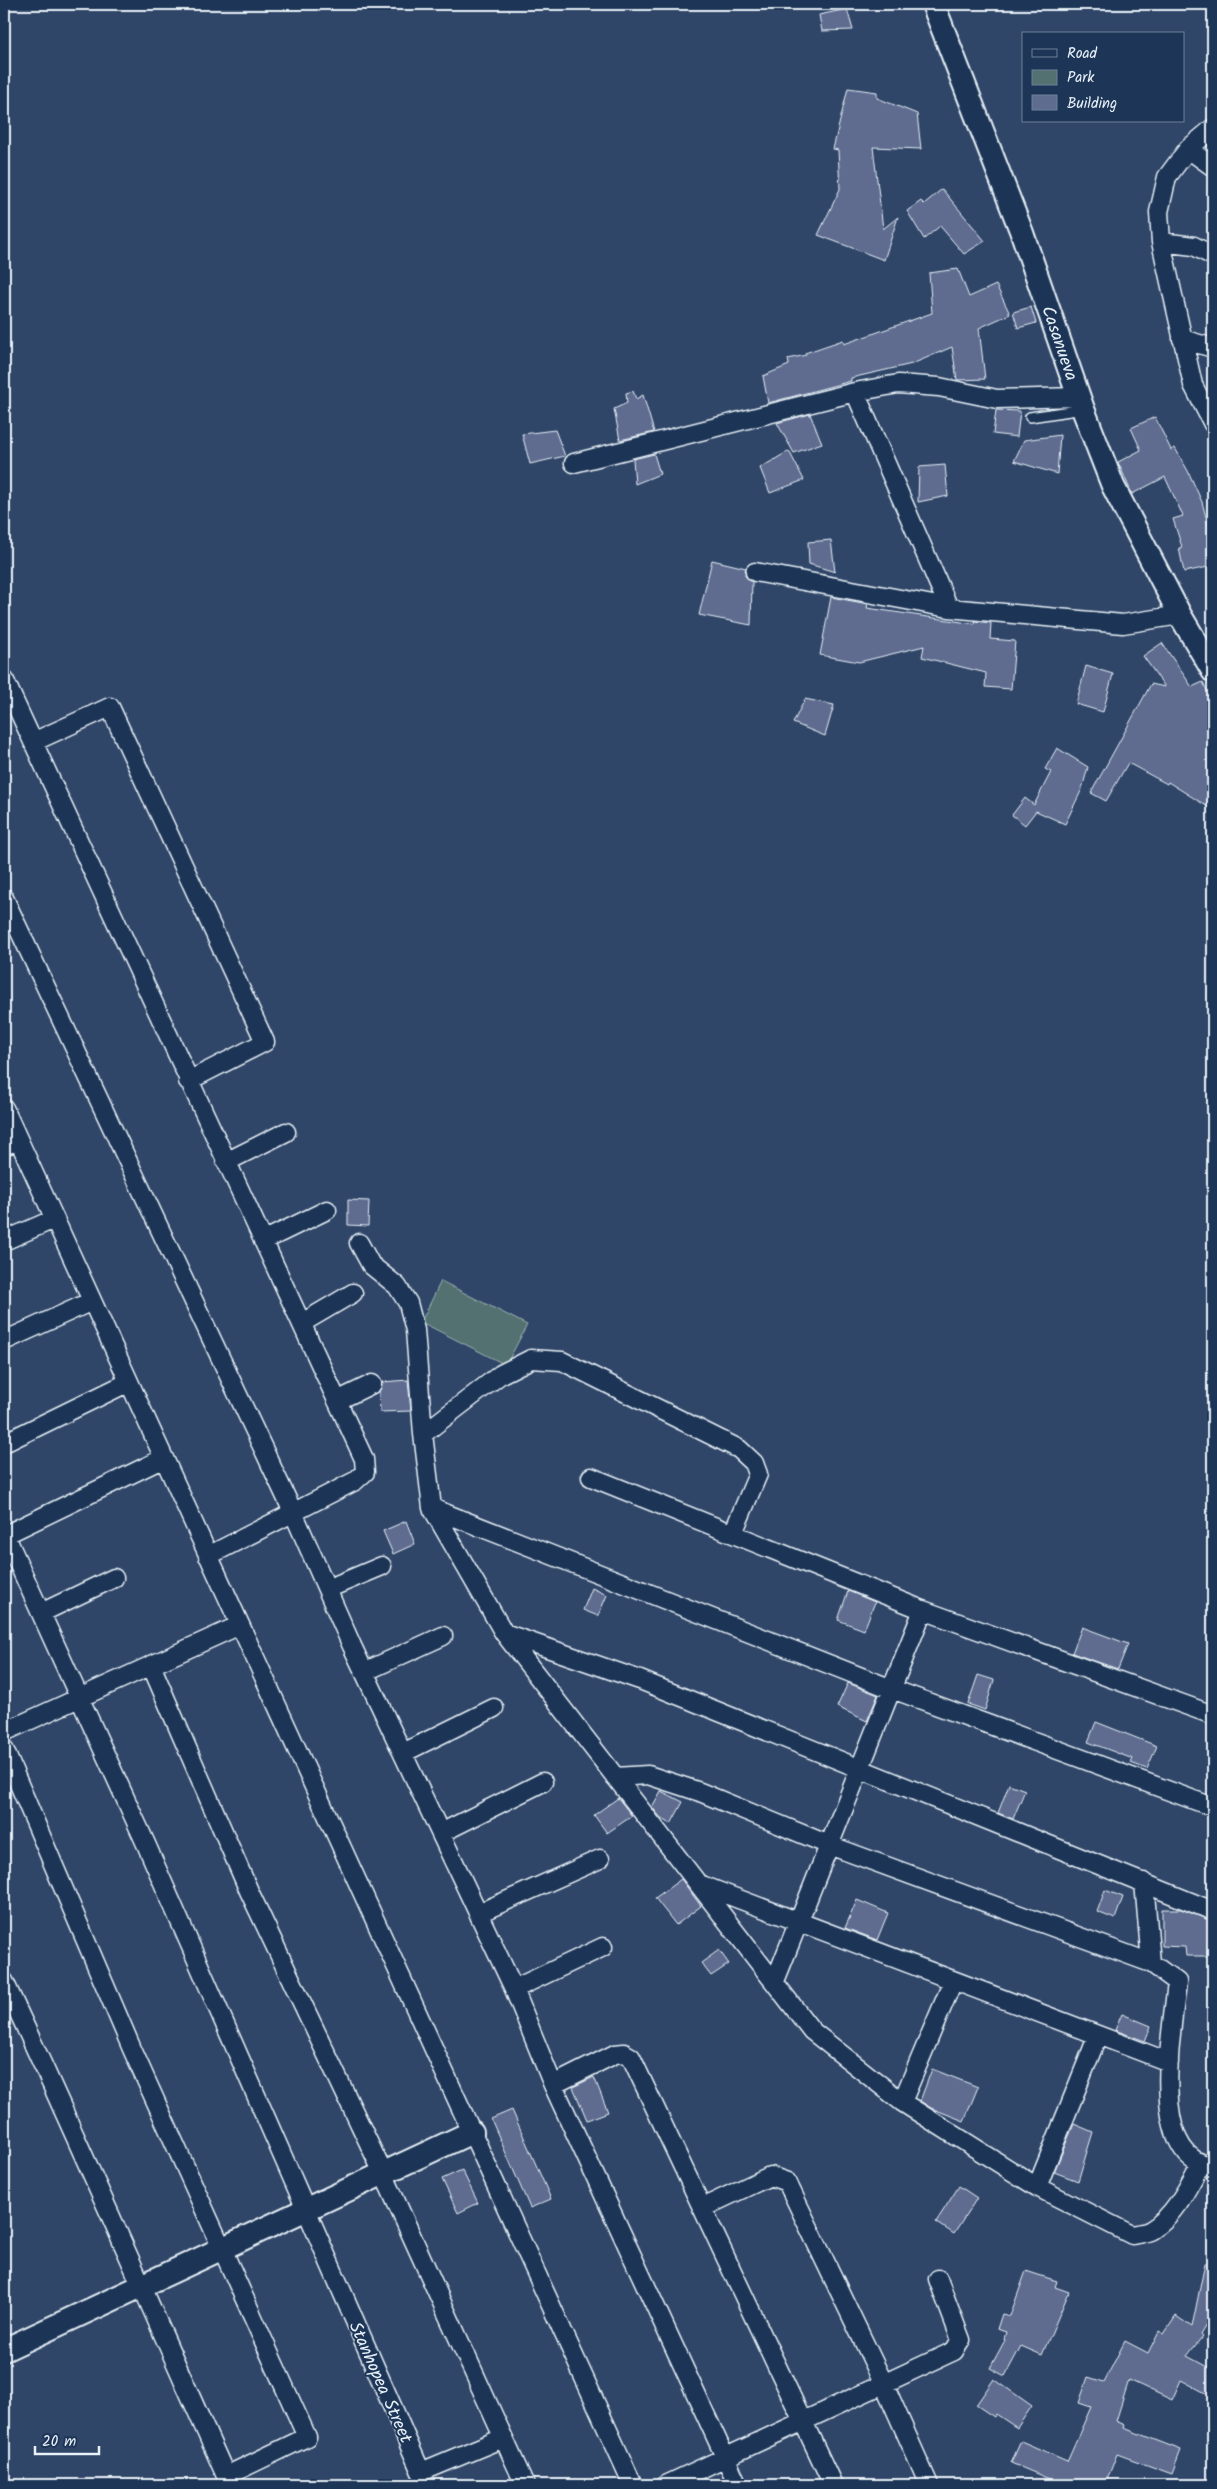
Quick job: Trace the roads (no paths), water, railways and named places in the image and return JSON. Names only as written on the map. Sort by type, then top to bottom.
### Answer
[{"type":"street","name":"Casanueva","points":[[932,4],[1022,233],[1081,403],[1113,486],[1180,615],[1213,671]]},
{"type":"street","points":[[1213,128],[1188,149],[1167,177],[1159,212],[1161,242],[1193,385],[1213,424]]},
{"type":"street","points":[[1188,149],[1213,167]]},
{"type":"street","points":[[1161,242],[1194,246],[1213,256]]},
{"type":"street","points":[[1182,339],[1213,348]]},
{"type":"street","points":[[574,463],[855,392],[898,384],[939,387],[997,399],[1081,403]]},
{"type":"street","points":[[855,392],[949,608]]},
{"type":"street","points":[[755,572],[949,608],[1122,624],[1180,615]]},
{"type":"street","points":[[4,679],[364,1459],[365,1472],[355,1481],[208,1556]]},
{"type":"street","points":[[33,742],[110,707],[266,1042],[188,1081]]},
{"type":"street","points":[[4,898],[293,1512],[364,1672],[479,1913],[514,1989],[553,2085],[738,2485]]},
{"type":"street","points":[[4,1108],[11,1143],[54,1219],[633,2485]]},
{"type":"street","points":[[226,1162],[286,1132]]},
{"type":"street","points":[[263,1241],[326,1210]]},
{"type":"street","points":[[4,1241],[54,1219]]},
{"type":"street","points":[[359,1243],[371,1265],[397,1286],[408,1303],[415,1330],[423,1434],[432,1508],[504,1633],[615,1777],[775,1981],[812,2031],[902,2102],[1037,2187],[1132,2235],[1150,2230],[1165,2218],[1207,2166],[1184,2149],[1174,2132],[1169,2112],[1168,2062],[1178,1982],[1152,1963],[830,1845],[700,1792],[648,1775],[615,1777]]},
{"type":"street","points":[[302,1323],[353,1294]]},
{"type":"street","points":[[4,1341],[92,1301]]},
{"type":"street","points":[[423,1434],[501,1374],[531,1359],[562,1361],[740,1449],[754,1462],[758,1474],[733,1533]]},
{"type":"street","points":[[4,1443],[129,1382]]},
{"type":"street","points":[[337,1401],[372,1384]]},
{"type":"street","points":[[164,1458],[5,1533],[78,1698],[146,1844],[305,2210]]},
{"type":"street","points":[[591,1477],[923,1610],[1213,1715]]},
{"type":"street","points":[[432,1508],[892,1689],[1213,1807]]},
{"type":"street","points":[[327,1590],[382,1566]]},
{"type":"street","points":[[41,1613],[114,1578]]},
{"type":"street","points":[[775,1981],[923,1610]]},
{"type":"street","points":[[4,1732],[240,1625]]},
{"type":"street","points":[[504,1633],[640,1680],[1213,1910]]},
{"type":"street","points":[[364,1672],[442,1636]]},
{"type":"street","points":[[151,1665],[249,1891],[383,2173],[525,2485]]},
{"type":"street","points":[[403,1753],[494,1708]]},
{"type":"street","points":[[4,1749],[132,2049],[307,2437],[226,2476],[141,2287],[68,2117],[4,1981]]},
{"type":"street","points":[[441,1833],[543,1782]]},
{"type":"street","points":[[479,1913],[600,1859]]},
{"type":"street","points":[[1144,1882],[1152,1963]]},
{"type":"street","points":[[699,1884],[1168,2062]]},
{"type":"street","points":[[514,1989],[604,1947]]},
{"type":"street","points":[[902,2102],[953,1981]]},
{"type":"street","points":[[1037,2187],[1098,2035]]},
{"type":"street","points":[[553,2085],[615,2054],[624,2053],[631,2057],[833,2485]]},
{"type":"street","points":[[4,2350],[472,2132]]},
{"type":"street","points":[[702,2208],[770,2176],[787,2182],[884,2384],[929,2485]]},
{"type":"street","name":"Stanhopea Street","points":[[305,2210],[421,2472],[503,2438]]},
{"type":"street","points":[[666,2485],[954,2351],[961,2340],[938,2279]]},
{"type":"lane","points":[[1030,417],[1081,403]]}]
